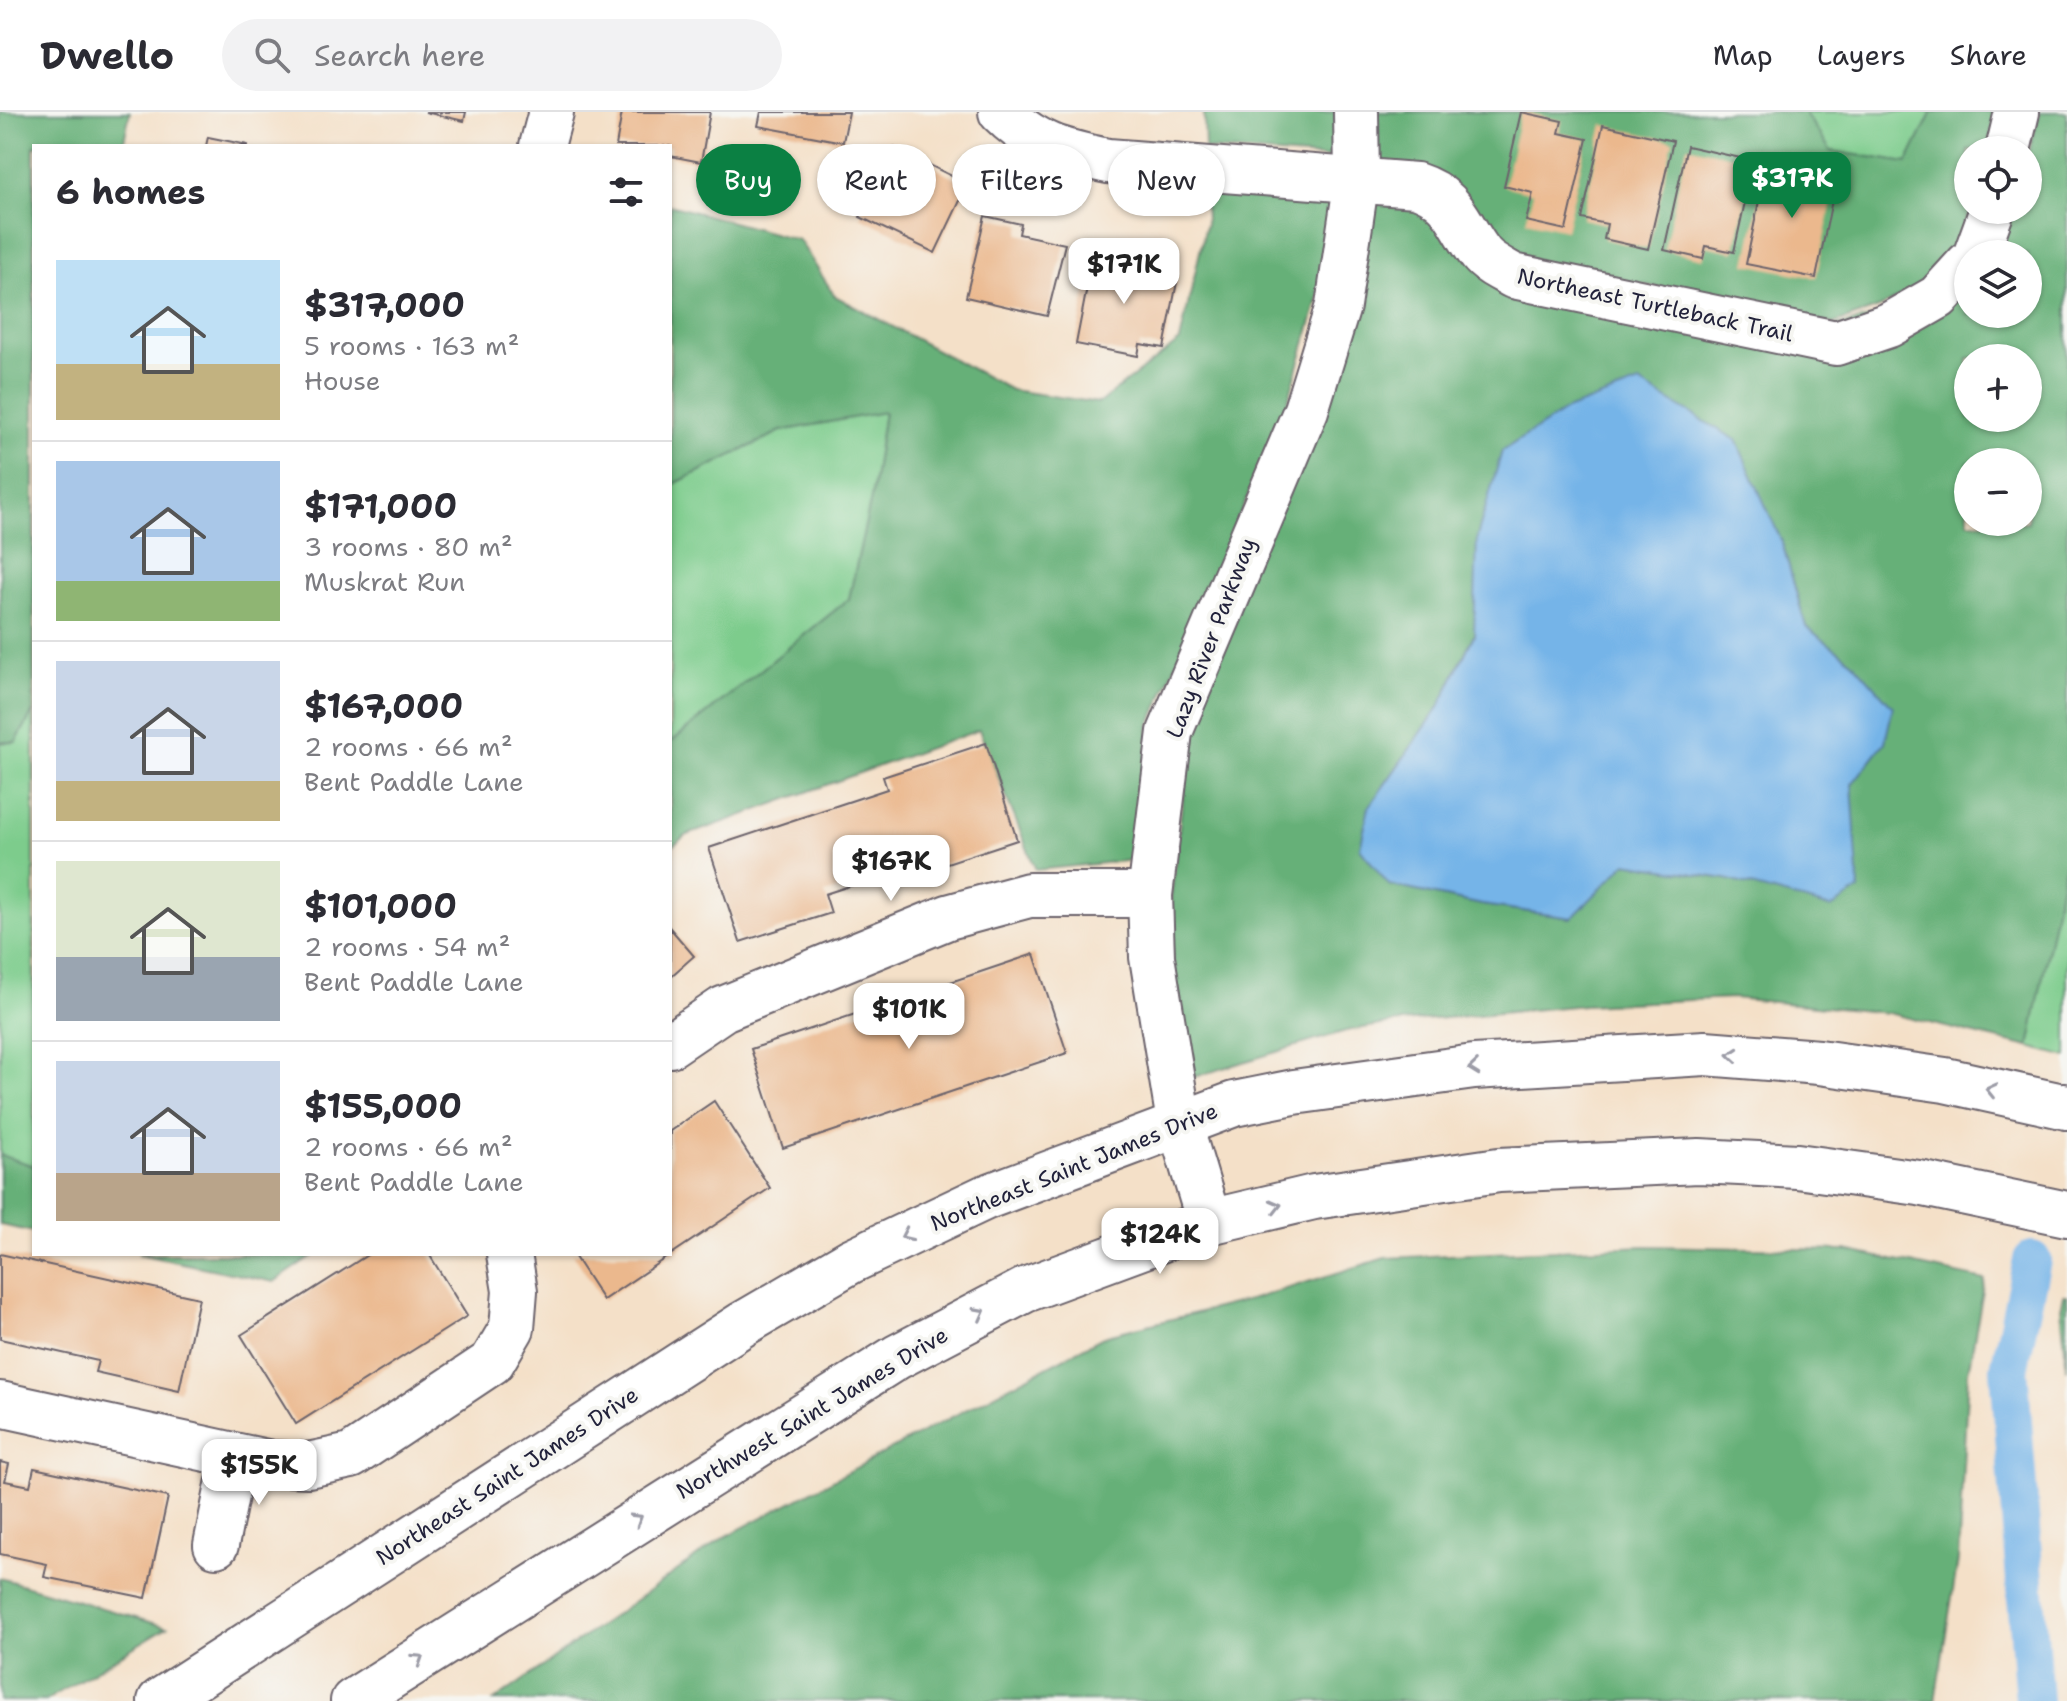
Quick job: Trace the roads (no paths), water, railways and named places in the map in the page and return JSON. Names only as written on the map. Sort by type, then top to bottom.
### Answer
[{"type":"main road","points":[[543,144],[551,112]]},
{"type":"main road","name":"Northeast Turtleback Trail","points":[[1001,112],[1023,134],[1065,153],[1108,161],[1416,185],[1435,191],[1458,214],[1482,257],[1513,276],[1836,343],[1889,325],[1938,297],[1954,279]]},
{"type":"main road","name":"Lazy River Parkway","points":[[1209,1222],[1179,1122],[1153,971],[1150,895],[1170,732],[1306,410],[1338,306],[1357,178],[1356,112]]},
{"type":"main road","points":[[2011,136],[2017,112]]},
{"type":"main road","points":[[672,1044],[723,1009],[948,917],[1029,895],[1150,895]]},
{"type":"main road","name":"Northeast Saint James Drive","points":[[160,1701],[743,1324],[851,1261],[984,1198],[1179,1122],[1234,1104],[1294,1092],[1474,1067],[1705,1053],[1819,1062],[1945,1080],[2067,1107]]},
{"type":"main road","name":"Northwest Saint James Drive","points":[[377,1695],[897,1357],[1025,1290],[1209,1222],[1314,1197],[1499,1170],[1699,1161],[1797,1166],[1903,1181],[2067,1214]]},
{"type":"main road","points":[[0,1404],[271,1463],[308,1465],[351,1456],[492,1362],[512,1328],[515,1291],[509,1256]]},
{"type":"main road","points":[[216,1545],[234,1456]]},
{"type":"water","points":[[1639,383],[1736,440],[1782,542],[1806,627],[1853,662],[1893,707],[1885,742],[1852,784],[1859,890],[1831,908],[1726,879],[1626,863],[1572,918],[1482,905],[1389,885],[1360,848],[1369,807],[1440,706],[1474,635],[1477,537],[1502,451],[1566,410]]},
{"type":"waterway","points":[[2032,1260],[2009,1369],[2034,1701]]}]
